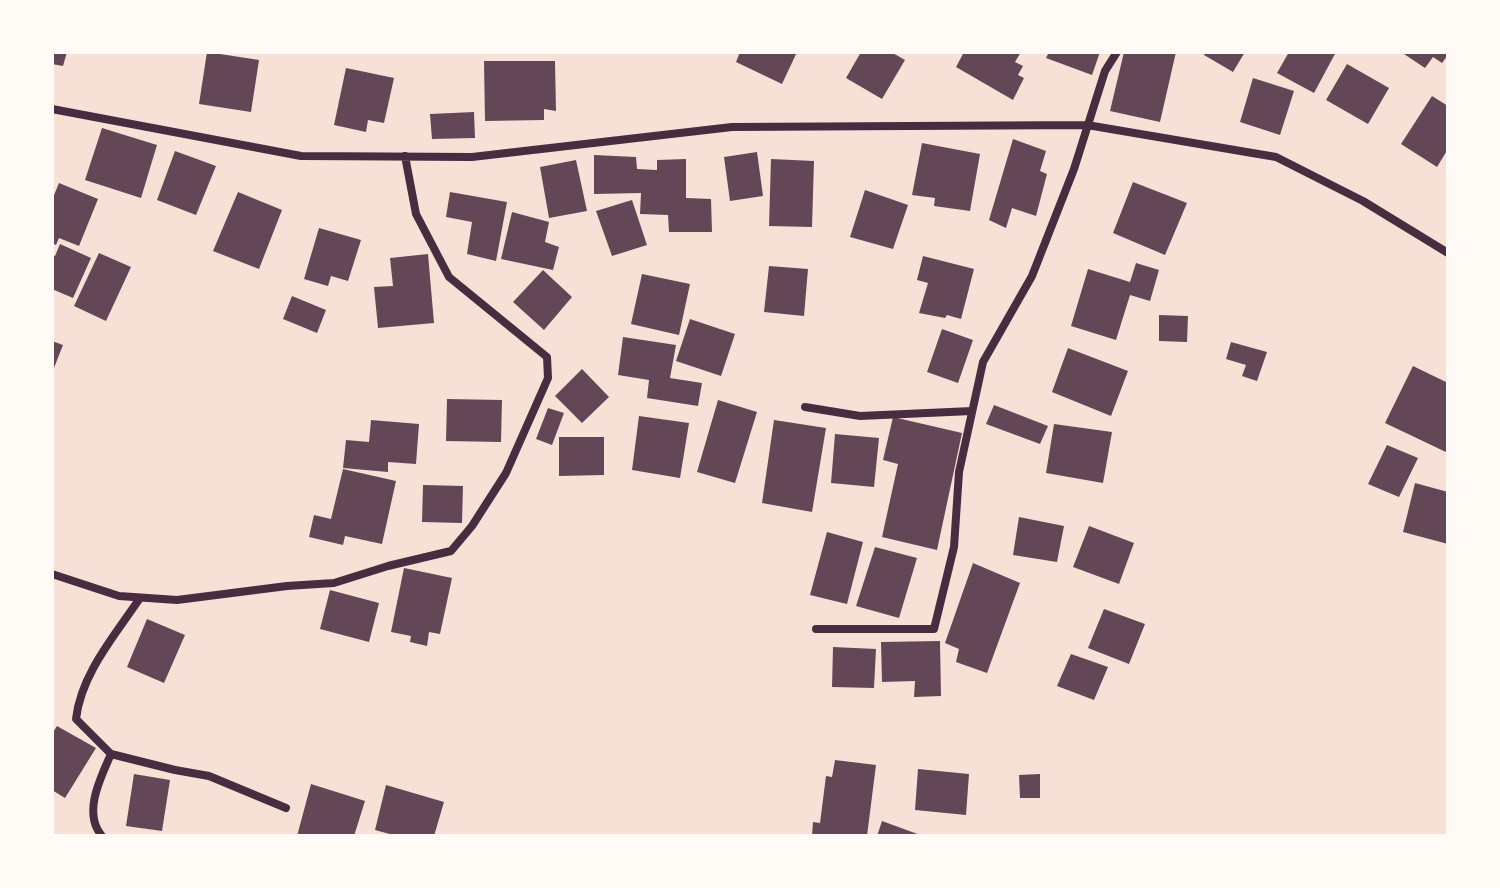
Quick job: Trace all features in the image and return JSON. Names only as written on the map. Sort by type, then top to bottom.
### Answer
[{"type":"street","points":[[816,629],[934,629],[954,547],[959,472],[983,362],[1032,276],[1074,169],[1105,71],[1117,52]]},
{"type":"street","points":[[52,109],[301,156],[472,157],[732,127],[1087,125],[1276,157],[1363,201],[1448,253]]},
{"type":"street","points":[[52,574],[119,596],[177,600],[334,583],[451,551],[472,526],[506,473],[548,378],[547,357],[449,277],[416,214],[405,156]]},
{"type":"street","points":[[805,407],[860,416],[972,411]]},
{"type":"street","points":[[140,598],[78,697],[76,719],[111,754],[209,776],[286,808]]},
{"type":"street","points":[[102,836],[98,831],[93,796],[111,754]]},
{"type":"building","points":[[52,52],[67,52],[63,66],[52,64]]},
{"type":"building","points":[[207,52],[259,60],[251,112],[199,104]]},
{"type":"building","points":[[740,52],[797,52],[782,84],[736,62]]},
{"type":"building","points":[[861,52],[891,52],[905,60],[882,99],[846,78]]},
{"type":"building","points":[[964,52],[1021,52],[1015,62],[1023,66],[1018,75],[1024,78],[1013,100],[956,67]]},
{"type":"building","points":[[1049,52],[1100,52],[1092,75],[1046,58]]},
{"type":"building","points":[[1124,52],[1176,52],[1160,122],[1110,111]]},
{"type":"building","points":[[1205,52],[1245,52],[1233,72],[1204,55]]},
{"type":"building","points":[[1289,52],[1336,52],[1314,93],[1277,73]]},
{"type":"building","points":[[1401,52],[1448,52],[1448,55],[1442,63],[1433,57],[1425,68]]},
{"type":"building","points":[[484,61],[555,61],[556,111],[544,109],[544,120],[485,121]]},
{"type":"building","points":[[1347,64],[1389,88],[1368,124],[1326,100]]},
{"type":"building","points":[[346,68],[394,78],[384,123],[368,120],[366,132],[334,125]]},
{"type":"building","points":[[1253,78],[1294,91],[1280,135],[1240,122]]},
{"type":"building","points":[[1432,96],[1448,106],[1448,149],[1437,167],[1401,144]]},
{"type":"building","points":[[474,112],[475,138],[432,139],[430,114]]},
{"type":"building","points":[[102,128],[157,145],[141,198],[85,180]]},
{"type":"building","points":[[1013,139],[1046,151],[1040,171],[1047,174],[1036,216],[1012,208],[1006,228],[989,220]]},
{"type":"building","points":[[922,143],[980,154],[970,211],[934,206],[935,198],[912,195]]},
{"type":"building","points":[[175,151],[216,166],[196,215],[157,200]]},
{"type":"building","points":[[757,152],[763,196],[730,201],[724,157]]},
{"type":"building","points":[[594,155],[636,157],[637,169],[657,170],[657,160],[686,159],[686,198],[711,199],[712,232],[669,232],[668,215],[640,214],[641,193],[594,194]]},
{"type":"building","points":[[771,159],[814,161],[812,227],[769,226]]},
{"type":"building","points":[[576,160],[587,211],[549,218],[540,167]]},
{"type":"building","points":[[1133,182],[1187,203],[1165,255],[1113,233]]},
{"type":"building","points":[[59,183],[98,199],[79,246],[59,238],[56,245],[52,243],[52,200]]},
{"type":"building","points":[[865,190],[908,205],[893,249],[850,237]]},
{"type":"building","points":[[238,192],[282,210],[259,269],[213,251]]},
{"type":"building","points":[[450,192],[507,202],[496,261],[467,254],[472,222],[446,217]]},
{"type":"building","points":[[632,200],[647,245],[612,256],[596,211]]},
{"type":"building","points":[[512,212],[549,222],[545,242],[559,247],[553,270],[501,259]]},
{"type":"building","points":[[319,228],[361,240],[348,281],[331,276],[328,286],[304,279]]},
{"type":"building","points":[[60,244],[91,258],[73,298],[52,289],[52,255],[55,256]]},
{"type":"building","points":[[99,253],[131,267],[106,321],[74,306]]},
{"type":"building","points":[[428,254],[434,323],[378,328],[374,287],[393,286],[390,258]]},
{"type":"building","points":[[923,256],[974,269],[961,319],[919,313],[928,283],[917,280]]},
{"type":"building","points":[[1136,263],[1159,270],[1150,301],[1130,295],[1116,340],[1071,326],[1088,269],[1130,282]]},
{"type":"building","points":[[769,266],[808,269],[804,316],[764,312]]},
{"type":"building","points":[[543,270],[572,297],[544,330],[513,302]]},
{"type":"building","points":[[642,274],[690,284],[679,335],[631,324]]},
{"type":"building","points":[[292,296],[326,310],[317,333],[283,319]]},
{"type":"building","points":[[1159,315],[1188,316],[1187,342],[1159,341]]},
{"type":"building","points":[[690,319],[735,334],[721,376],[676,361]]},
{"type":"building","points":[[942,329],[973,340],[958,383],[927,372]]},
{"type":"building","points":[[623,337],[676,345],[670,378],[702,383],[698,406],[647,398],[649,380],[618,375]]},
{"type":"building","points":[[52,341],[63,345],[52,373]]},
{"type":"building","points":[[1231,342],[1267,352],[1257,381],[1242,376],[1246,365],[1226,359]]},
{"type":"building","points":[[1068,348],[1128,371],[1111,416],[1052,392]]},
{"type":"building","points":[[1413,366],[1448,383],[1448,453],[1385,423]]},
{"type":"building","points":[[582,369],[609,397],[582,423],[555,396]]},
{"type":"building","points":[[447,399],[502,400],[501,442],[446,441]]},
{"type":"building","points":[[718,400],[757,412],[735,483],[697,472]]},
{"type":"building","points":[[994,405],[1048,426],[1040,444],[986,424]]},
{"type":"building","points":[[548,408],[564,413],[552,445],[536,439]]},
{"type":"building","points":[[639,416],[689,423],[680,478],[632,470]]},
{"type":"building","points":[[893,417],[962,433],[937,550],[882,537],[898,464],[883,460]]},
{"type":"building","points":[[371,420],[419,424],[416,464],[388,462],[388,472],[343,468],[346,440],[369,442]]},
{"type":"building","points":[[774,420],[826,428],[812,512],[762,503]]},
{"type":"building","points":[[1054,424],[1112,432],[1103,483],[1046,473]]},
{"type":"building","points":[[835,434],[879,438],[874,487],[831,483]]},
{"type":"building","points":[[559,437],[604,437],[604,475],[559,476]]},
{"type":"building","points":[[1387,445],[1418,458],[1399,497],[1368,484]]},
{"type":"building","points":[[343,469],[396,481],[382,544],[345,536],[343,545],[309,537],[314,515],[331,519]]},
{"type":"building","points":[[1415,483],[1448,492],[1448,544],[1403,532]]},
{"type":"building","points":[[423,485],[463,486],[462,523],[422,522]]},
{"type":"building","points":[[1019,517],[1064,526],[1057,562],[1013,555]]},
{"type":"building","points":[[1089,526],[1134,543],[1119,584],[1073,567]]},
{"type":"building","points":[[827,532],[863,542],[847,604],[810,595]]},
{"type":"building","points":[[875,547],[917,558],[899,618],[856,606]]},
{"type":"building","points":[[973,563],[1020,583],[987,673],[956,662],[959,649],[945,643]]},
{"type":"building","points":[[404,568],[452,578],[440,634],[429,632],[427,646],[410,642],[411,636],[391,632]]},
{"type":"building","points":[[330,590],[379,603],[369,642],[320,629]]},
{"type":"building","points":[[1104,609],[1145,624],[1129,664],[1088,648]]},
{"type":"building","points":[[147,619],[185,635],[164,683],[127,667]]},
{"type":"building","points":[[940,641],[941,696],[914,697],[915,681],[882,682],[881,642]]},
{"type":"building","points":[[833,647],[876,649],[874,688],[832,687]]},
{"type":"building","points":[[1071,654],[1108,667],[1094,700],[1057,686]]},
{"type":"building","points":[[57,726],[96,748],[65,798],[52,790],[52,734]]},
{"type":"building","points":[[835,760],[876,765],[867,836],[812,836],[813,822],[820,823],[826,776],[832,777]]},
{"type":"building","points":[[918,769],[969,774],[966,815],[915,810]]},
{"type":"building","points":[[134,774],[170,780],[162,831],[126,826]]},
{"type":"building","points":[[1040,774],[1040,798],[1020,798],[1019,775]]},
{"type":"building","points":[[311,784],[365,801],[354,836],[297,836]]},
{"type":"building","points":[[386,785],[444,802],[434,836],[397,836],[375,830]]},
{"type":"building","points":[[882,821],[923,836],[877,836]]}]
